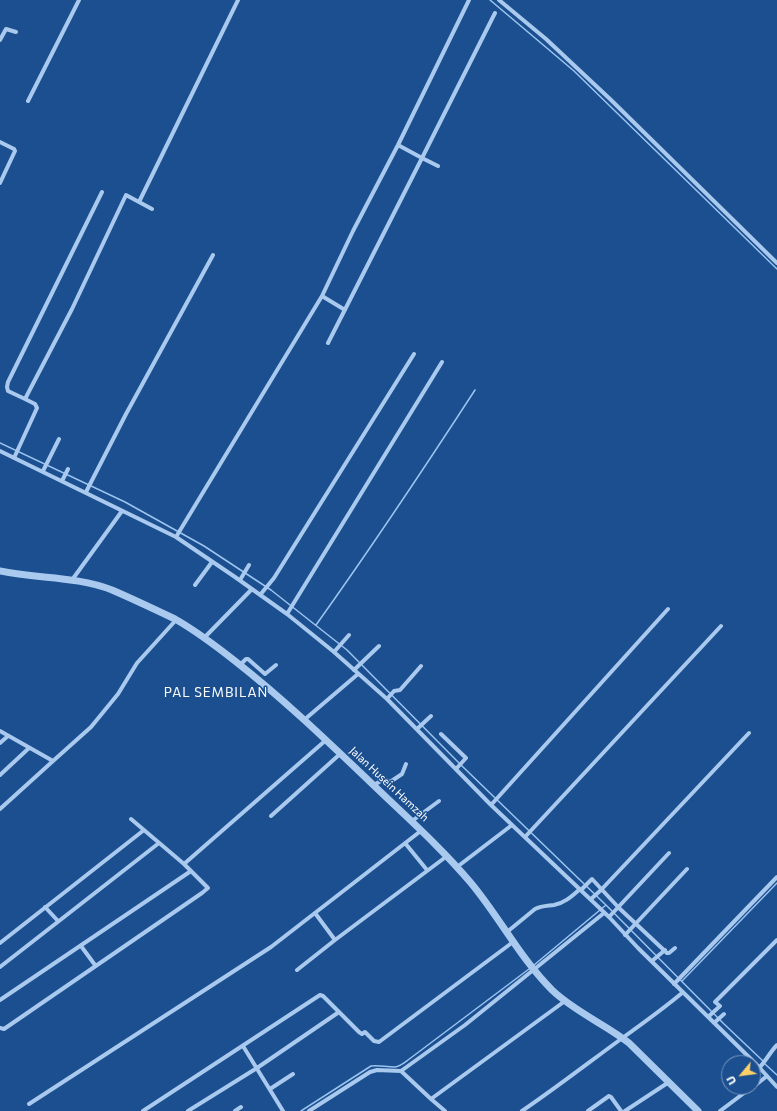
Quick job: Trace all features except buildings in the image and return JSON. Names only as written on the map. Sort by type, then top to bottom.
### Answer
[{"type":"street","points":[[28,102],[79,0]]},
{"type":"street","points":[[139,202],[238,0]]},
{"type":"street","points":[[176,537],[322,296],[469,0]]},
{"type":"street","points":[[499,0],[546,39],[595,85],[777,263]]},
{"type":"street","points":[[328,344],[496,13]]},
{"type":"street","points":[[0,40],[6,29],[16,32]]},
{"type":"street","points":[[0,142],[14,149],[15,151],[0,183]]},
{"type":"street","points":[[398,145],[438,166]]},
{"type":"street","points":[[15,456],[37,406],[8,391],[7,385],[102,192]]},
{"type":"street","points":[[25,399],[72,309],[126,195],[152,209]]},
{"type":"street","points":[[86,492],[126,414],[213,255]]},
{"type":"street","points":[[322,296],[345,310]]},
{"type":"street","points":[[260,595],[269,585],[414,354]]},
{"type":"street","points":[[288,614],[442,362]]},
{"type":"street","points":[[43,471],[59,439]]},
{"type":"street","points":[[0,451],[15,456],[43,471],[63,479],[122,511],[176,537],[288,614],[335,651],[356,671],[388,697],[512,825],[526,836],[544,856],[581,889],[652,962],[676,982],[682,993],[715,1022],[748,1055]]},
{"type":"street","points":[[63,479],[68,469]]},
{"type":"street","points":[[71,580],[122,511]]},
{"type":"street","points":[[194,584],[212,562]]},
{"type":"street","points":[[240,580],[249,565]]},
{"type":"street","name":"Jalan Husein Hamzah","points":[[0,571],[71,580],[111,590],[176,620],[204,638],[240,665],[304,720],[422,830],[473,885],[532,968],[565,1001],[622,1038],[698,1111]]},
{"type":"street","points":[[204,638],[252,589]]},
{"type":"street","points":[[492,803],[668,609]]},
{"type":"street","points":[[0,809],[90,727],[118,694],[137,662],[176,620]]},
{"type":"street","points":[[526,836],[721,626]]},
{"type":"street","points":[[335,651],[349,636]]},
{"type":"street","points":[[304,720],[356,671],[363,661],[379,646]]},
{"type":"street","points":[[240,665],[248,659],[265,674],[276,665]]},
{"type":"street","points":[[388,697],[394,691],[400,690],[421,666]]},
{"type":"street","points":[[418,728],[431,716]]},
{"type":"street","points":[[0,731],[53,762]]},
{"type":"street","points":[[591,899],[749,733]]},
{"type":"street","points":[[440,734],[466,758],[457,768]]},
{"type":"street","points":[[0,743],[8,736]]},
{"type":"street","points":[[184,864],[326,740]]},
{"type":"street","points":[[0,775],[29,748]]},
{"type":"street","points":[[271,816],[340,754]]},
{"type":"street","points":[[374,785],[384,779],[390,782],[402,774],[406,764]]},
{"type":"street","points":[[412,821],[439,801]]},
{"type":"street","points":[[0,1028],[4,1029],[208,888],[184,864],[131,819]]},
{"type":"street","points":[[457,867],[512,825]]},
{"type":"street","points":[[0,943],[144,830]]},
{"type":"street","points":[[29,1104],[271,947],[422,830]]},
{"type":"street","points":[[0,967],[159,843]]},
{"type":"street","points":[[405,843],[428,870]]},
{"type":"street","points":[[609,917],[669,852]]},
{"type":"street","points":[[297,970],[447,856]]},
{"type":"street","points":[[626,934],[687,870]]},
{"type":"street","points":[[0,1000],[191,871]]},
{"type":"street","points":[[676,982],[777,877]]},
{"type":"street","points":[[507,932],[535,909],[555,905],[564,901],[592,879],[634,925],[664,951],[669,953],[676,948]]},
{"type":"street","points":[[45,907],[58,921]]},
{"type":"street","points":[[308,1111],[370,1072],[377,1070],[401,1071],[465,1025],[532,968],[603,911]]},
{"type":"street","points":[[315,913],[335,940]]},
{"type":"street","points":[[708,1017],[720,1006],[715,1002],[777,940]]},
{"type":"street","points":[[143,1111],[320,995],[323,996],[359,1032],[362,1034],[365,1032],[374,1041],[379,1042],[514,942]]},
{"type":"street","points":[[81,946],[95,965]]},
{"type":"street","points":[[652,962],[664,951]]},
{"type":"street","points":[[522,1111],[654,1016],[682,993]]},
{"type":"street","points":[[431,1099],[565,1001]]},
{"type":"street","points":[[188,1111],[257,1068],[339,1012]]},
{"type":"street","points":[[715,1022],[723,1015]]},
{"type":"street","points":[[761,1066],[777,1045]]},
{"type":"street","points":[[243,1046],[283,1111]]},
{"type":"street","points":[[761,1068],[777,1087]]},
{"type":"street","points":[[401,1071],[445,1111]]},
{"type":"street","points":[[270,1089],[293,1074]]},
{"type":"street","points":[[761,1081],[768,1076]]},
{"type":"street","points":[[625,1111],[669,1082]]},
{"type":"street","points":[[720,1111],[742,1095]]},
{"type":"street","points":[[588,1111],[609,1096],[621,1111]]},
{"type":"street","points":[[234,1111],[241,1107]]},
{"type":"waterway","points":[[490,0],[574,71],[777,269]]},
{"type":"waterway","points":[[316,625],[397,509],[475,390]]},
{"type":"waterway","points":[[0,443],[125,502],[204,546],[271,590],[347,650],[462,766],[608,907],[724,1024],[763,1061]]},
{"type":"waterway","points":[[682,981],[777,883]]},
{"type":"waterway","points":[[534,965],[606,905]]},
{"type":"waterway","points":[[301,1111],[371,1066],[394,1067],[403,1064],[529,969]]},
{"type":"waterway","points":[[765,1064],[777,1075]]},
{"type":"district","name":"PAL SEMBILAN","points":[[216,693]]}]
